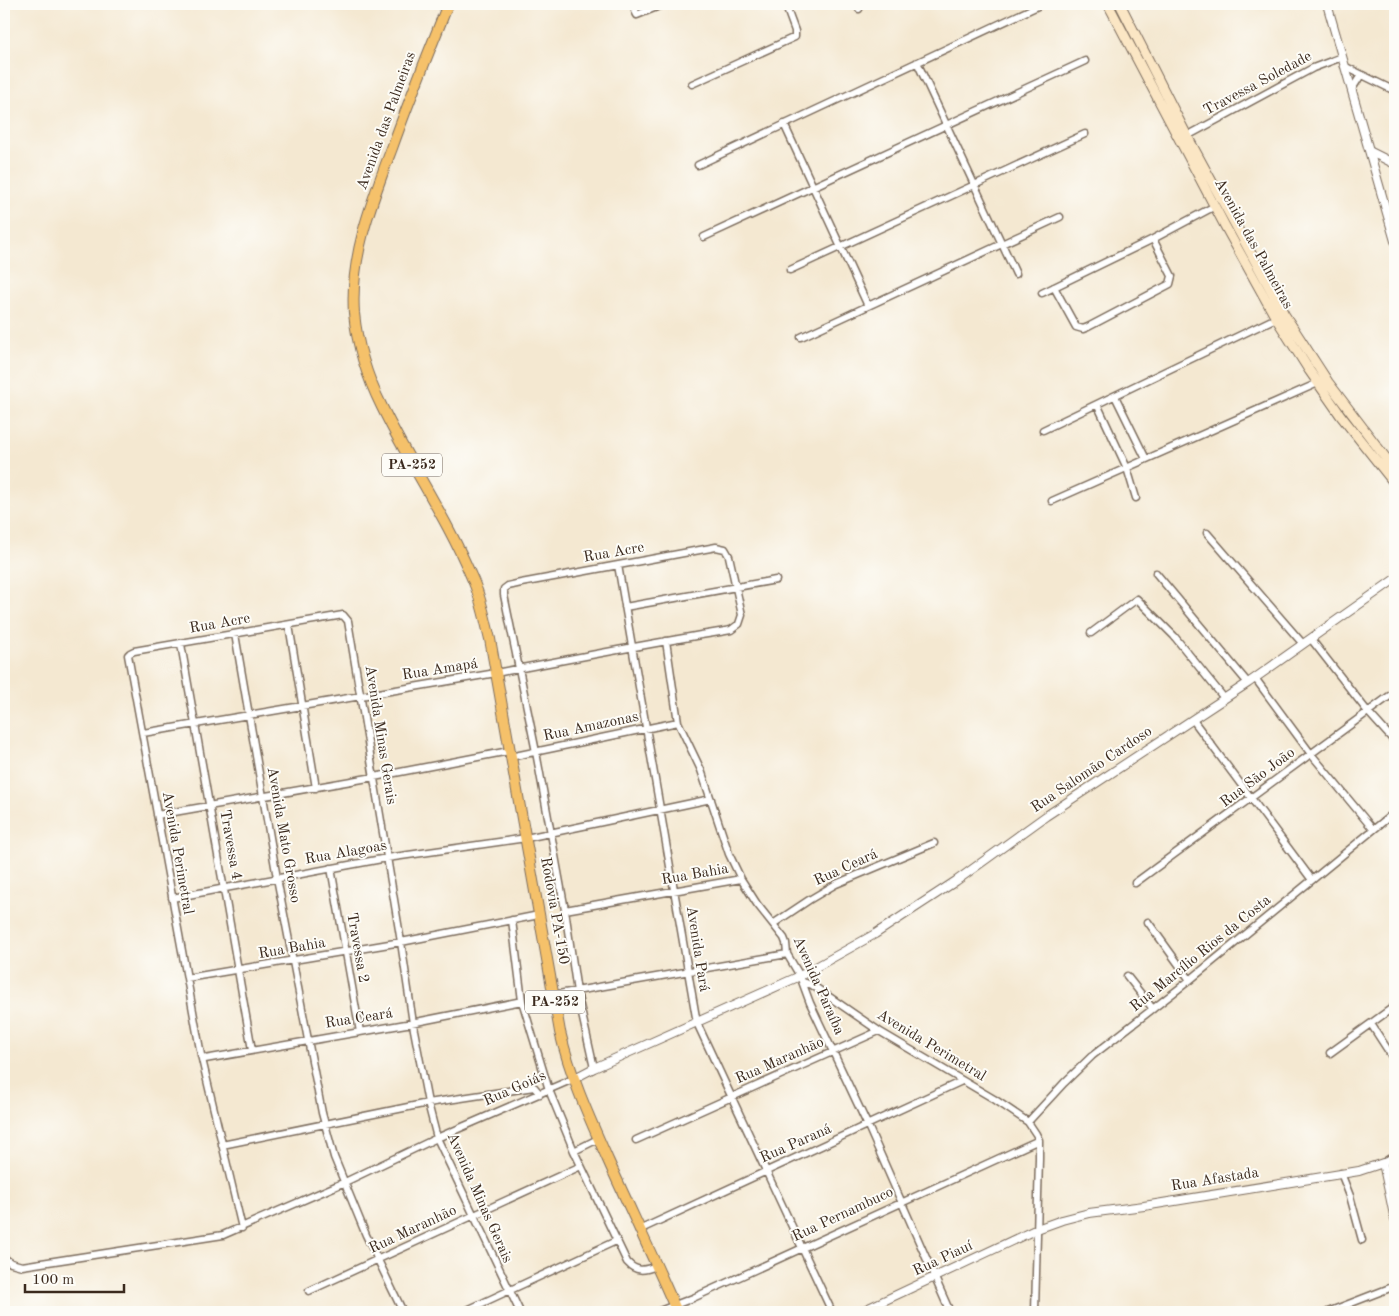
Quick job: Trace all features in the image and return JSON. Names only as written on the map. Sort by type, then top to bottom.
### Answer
[{"type":"highway","name":"Avenida das Palmeiras","points":[[448,4],[410,97],[379,182],[358,251],[354,284],[354,314],[365,367],[381,406],[464,558],[473,580],[485,620],[496,673]]},
{"type":"highway","name":"Rodovia PA-150","points":[[496,673],[560,1032],[573,1079],[598,1139],[676,1309]]},
{"type":"main road","name":"Avenida das Palmeiras","points":[[1108,4],[1276,318],[1318,383],[1395,484]]},
{"type":"main road","name":"Avenida das Palmeiras","points":[[1120,4],[1187,136],[1284,314],[1328,382],[1395,470]]},
{"type":"street","points":[[637,4],[636,14],[664,4]]},
{"type":"street","points":[[692,84],[795,37],[795,31],[785,4]]},
{"type":"street","points":[[698,165],[1042,4]]},
{"type":"street","points":[[1327,4],[1395,241]]},
{"type":"street","name":"Travessa Soledade","points":[[1187,136],[1313,68],[1342,57]]},
{"type":"street","points":[[704,238],[1085,61]]},
{"type":"street","points":[[917,62],[1016,274]]},
{"type":"street","points":[[1344,66],[1395,91]]},
{"type":"street","points":[[1352,89],[1361,75]]},
{"type":"street","points":[[784,124],[868,306]]},
{"type":"street","points":[[790,270],[1084,134]]},
{"type":"street","points":[[1371,152],[1395,164]]},
{"type":"street","points":[[1042,293],[1153,239],[1215,206]]},
{"type":"street","points":[[801,337],[1060,217]]},
{"type":"street","points":[[1054,287],[1076,327],[1083,329],[1088,327],[1170,284],[1172,276],[1153,239]]},
{"type":"street","points":[[1043,430],[1276,318]]},
{"type":"street","points":[[1052,501],[1318,383]]},
{"type":"street","points":[[1115,396],[1146,460]]},
{"type":"street","points":[[1097,404],[1127,468],[1136,498]]},
{"type":"street","points":[[1207,532],[1303,644]]},
{"type":"street","name":"Rua Acre","points":[[518,669],[504,595],[504,589],[508,586],[722,547],[727,551],[737,586]]},
{"type":"street","name":"Avenida Pará","points":[[618,565],[645,729],[675,891],[687,973],[697,1022],[832,1312]]},
{"type":"street","points":[[1156,573],[1248,683]]},
{"type":"street","name":"Rua Salomão Cardoso","points":[[801,979],[922,904],[1046,816],[1248,683],[1395,579]]},
{"type":"street","points":[[625,607],[776,580]]},
{"type":"street","name":"Rua Amapá","points":[[143,734],[731,630],[739,624],[742,615],[737,586]]},
{"type":"street","points":[[1091,634],[1137,599],[1174,636],[1224,698]]},
{"type":"street","name":"Rua Acre","points":[[128,656],[134,651],[339,615],[346,617]]},
{"type":"street","name":"Avenida Minas Gerais","points":[[346,617],[388,858]]},
{"type":"street","points":[[289,625],[316,788]]},
{"type":"street","name":"Avenida Mato Grosso","points":[[235,634],[307,1040],[324,1124],[334,1157],[345,1182]]},
{"type":"street","points":[[1311,639],[1368,712],[1395,742]]},
{"type":"street","name":"Avenida Paraíba","points":[[666,641],[678,722],[701,770],[729,854],[741,879],[757,904],[786,943],[787,954],[801,979],[810,1003],[868,1126],[950,1312]]},
{"type":"street","name":"Travessa 4","points":[[181,644],[252,1050]]},
{"type":"street","name":"Avenida Perimetral","points":[[128,656],[201,1055],[242,1228]]},
{"type":"street","points":[[518,669],[536,752],[565,910],[577,992],[594,1068]]},
{"type":"street","points":[[1255,678],[1311,754],[1373,829]]},
{"type":"street","name":"Rua São João","points":[[1135,882],[1395,692]]},
{"type":"street","points":[[1193,720],[1312,880]]},
{"type":"street","name":"Rua Amazonas","points":[[374,777],[509,754],[536,752],[678,722]]},
{"type":"street","points":[[157,815],[374,777]]},
{"type":"street","points":[[550,833],[711,799]]},
{"type":"street","name":"Rua Marcílio Rios da Costa","points":[[1028,1122],[1092,1056],[1190,980],[1395,812]]},
{"type":"street","name":"Rua Alagoas","points":[[172,898],[388,858],[550,833]]},
{"type":"street","name":"Rua Ceará","points":[[773,924],[836,884],[934,843]]},
{"type":"street","points":[[388,858],[401,942]]},
{"type":"street","name":"Travessa 2","points":[[331,868],[360,1032]]},
{"type":"street","name":"Rua Bahia","points":[[565,910],[741,879]]},
{"type":"street","name":"Rua Bahia","points":[[186,978],[239,971],[539,915]]},
{"type":"street","points":[[512,920],[522,1001],[548,1090],[574,1152],[627,1262],[634,1268],[643,1270],[656,1266]]},
{"type":"street","points":[[1148,922],[1190,980]]},
{"type":"street","name":"Avenida Minas Gerais","points":[[401,942],[413,1022],[428,1103],[437,1138],[520,1312]]},
{"type":"street","points":[[553,995],[787,954]]},
{"type":"street","points":[[1127,976],[1153,1009]]},
{"type":"street","name":"Avenida Perimetral","points":[[801,979],[879,1031],[994,1099],[1028,1122],[1039,1140]]},
{"type":"street","name":"Rua Goiás","points":[[4,1258],[11,1263],[22,1266],[223,1235],[345,1182],[437,1138],[540,1094],[697,1022],[801,979]]},
{"type":"street","name":"Rua Ceará","points":[[201,1055],[205,1059],[522,1001]]},
{"type":"street","points":[[1330,1053],[1395,1006]]},
{"type":"street","points":[[1371,1024],[1395,1061]]},
{"type":"street","name":"Rua Maranhão","points":[[636,1140],[879,1031]]},
{"type":"street","name":"Rua Paraná","points":[[639,1230],[962,1081]]},
{"type":"street","points":[[222,1144],[428,1103],[534,1087],[540,1094]]},
{"type":"street","points":[[574,1152],[598,1139]]},
{"type":"street","points":[[1035,1312],[1039,1140]]},
{"type":"street","name":"Rua Pernambuco","points":[[657,1312],[676,1309],[803,1248],[1039,1140]]},
{"type":"street","name":"Rua Afastada","points":[[1037,1229],[1089,1213],[1144,1206],[1359,1171],[1383,1164],[1395,1155]]},
{"type":"street","points":[[1383,1164],[1395,1220]]},
{"type":"street","name":"Rua Maranhão","points":[[309,1291],[582,1166]]},
{"type":"street","points":[[1341,1173],[1350,1196],[1362,1240]]},
{"type":"street","points":[[345,1182],[378,1260],[403,1312]]},
{"type":"street","name":"Rua Piauí","points":[[860,1312],[1037,1229]]},
{"type":"street","points":[[463,1312],[616,1241]]},
{"type":"street","points":[[1328,1312],[1395,1286]]}]
